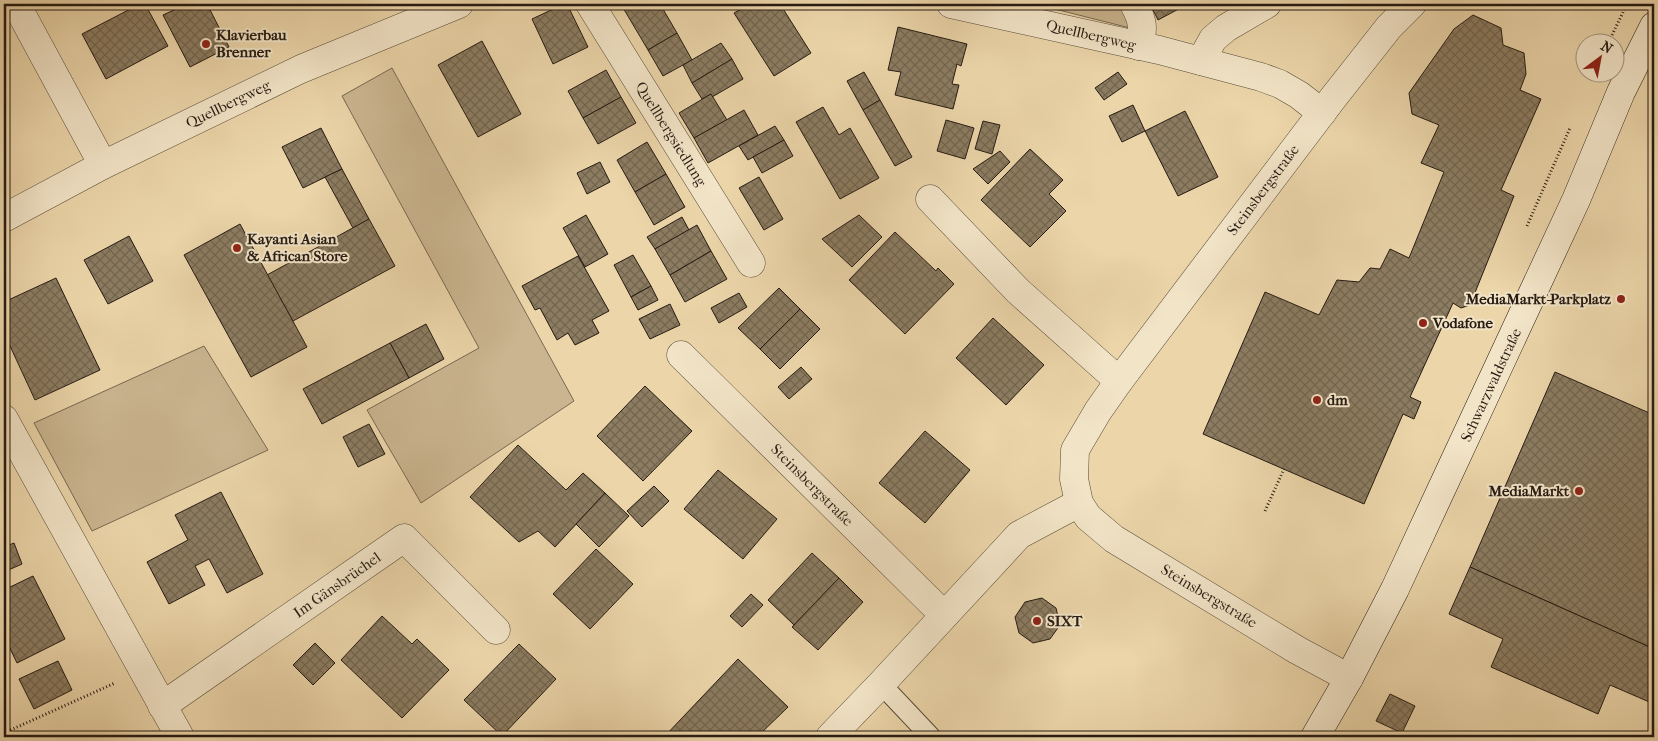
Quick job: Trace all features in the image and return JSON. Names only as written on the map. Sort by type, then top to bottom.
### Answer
[{"type":"street","points":[[16,4],[102,165]]},
{"type":"street","name":"Quellbergsiedlung","points":[[590,4],[751,264]]},
{"type":"street","name":"Quellbergweg","points":[[951,4],[1140,46],[1201,61],[1280,84],[1299,95],[1322,113]]},
{"type":"street","points":[[1134,4],[1141,16],[1143,30],[1140,46]]},
{"type":"street","points":[[1201,61],[1213,39],[1226,28],[1267,4]]},
{"type":"street","name":"Steinsbergstraße","points":[[1349,678],[1297,650],[1114,539],[1088,517],[1079,503],[1074,479],[1075,450],[1118,381],[1322,113],[1390,27],[1412,4]]},
{"type":"street","name":"Quellbergweg","points":[[4,218],[102,165],[301,69],[453,5]]},
{"type":"street","name":"Schwarzwaldstraße","points":[[1315,737],[1349,678],[1408,562],[1572,208],[1622,92],[1654,26]]},
{"type":"street","points":[[930,199],[1018,291],[1118,381]]},
{"type":"street","name":"Steinsbergstraße","points":[[681,355],[944,615]]},
{"type":"street","points":[[4,420],[180,737]]},
{"type":"street","points":[[830,737],[1018,535],[1079,503]]},
{"type":"street","name":"Im Gänsbrüchel","points":[[162,706],[404,538],[496,630]]},
{"type":"lane","points":[[881,684],[931,737]]},
{"type":"path","points":[[1610,9],[1613,4]]},
{"type":"path","points":[[1614,32],[1627,4]]},
{"type":"path","points":[[1265,511],[1284,469]]},
{"type":"path","points":[[4,733],[142,671]]},
{"type":"shaded area","points":[[1035,4],[1123,4],[1138,30]]},
{"type":"shaded area","points":[[392,68],[574,401],[421,503],[367,410],[479,348],[342,96]]},
{"type":"shaded area","points":[[204,346],[268,450],[92,531],[34,423]]},
{"type":"building","points":[[140,4],[145,4],[168,46],[106,79],[82,34]]},
{"type":"building","points":[[187,4],[207,4],[229,47],[190,67],[163,15]]},
{"type":"building","points":[[567,4],[588,47],[553,64],[532,19]]},
{"type":"building","points":[[626,4],[660,4],[677,33],[648,50],[622,6]]},
{"type":"building","points":[[750,4],[780,4],[811,53],[774,76],[734,13]]},
{"type":"building","points":[[1150,4],[1188,4],[1158,20]]},
{"type":"building","points":[[1473,15],[1501,28],[1503,45],[1524,53],[1526,74],[1520,90],[1541,99],[1501,190],[1514,196],[1470,305],[1461,308],[1453,303],[1410,397],[1421,402],[1414,419],[1403,414],[1364,504],[1203,434],[1265,292],[1319,315],[1337,280],[1359,282],[1370,268],[1380,269],[1390,249],[1409,258],[1444,172],[1421,163],[1439,125],[1412,114],[1409,93],[1454,29]]},
{"type":"building","points":[[898,27],[967,44],[961,66],[957,64],[952,84],[959,85],[953,109],[895,95],[901,72],[888,70]]},
{"type":"building","points":[[677,33],[692,60],[663,76],[648,50]]},
{"type":"building","points":[[482,41],[521,114],[478,137],[438,65]]},
{"type":"building","points":[[721,43],[732,59],[692,83],[683,65]]},
{"type":"building","points":[[732,59],[743,79],[712,97],[711,94],[702,99],[692,83]]},
{"type":"building","points":[[606,70],[621,97],[583,118],[568,91]]},
{"type":"building","points":[[864,72],[880,100],[863,110],[847,81]]},
{"type":"building","points":[[1118,72],[1127,84],[1104,100],[1095,88]]},
{"type":"building","points":[[711,94],[727,120],[694,138],[679,113]]},
{"type":"building","points":[[621,97],[636,123],[598,144],[583,118]]},
{"type":"building","points":[[880,100],[912,157],[895,166],[863,110]]},
{"type":"building","points":[[1133,105],[1145,131],[1122,142],[1109,116]]},
{"type":"building","points":[[823,107],[839,135],[850,128],[879,178],[840,199],[796,122]]},
{"type":"building","points":[[744,110],[758,135],[708,163],[694,138]]},
{"type":"building","points":[[1185,111],[1218,177],[1178,196],[1145,131]]},
{"type":"building","points":[[946,120],[974,128],[965,159],[937,151]]},
{"type":"building","points":[[983,121],[1000,125],[992,154],[975,149]]},
{"type":"building","points":[[775,126],[784,140],[748,160],[739,146]]},
{"type":"building","points":[[321,128],[342,169],[303,188],[282,147]]},
{"type":"building","points":[[784,140],[793,156],[762,173],[753,157]]},
{"type":"building","points":[[647,142],[666,174],[635,192],[617,160]]},
{"type":"building","points":[[1030,149],[1063,180],[1049,194],[1066,211],[1030,247],[981,200]]},
{"type":"building","points":[[1000,151],[1010,162],[988,184],[973,169]]},
{"type":"building","points":[[600,162],[610,182],[587,194],[577,173]]},
{"type":"building","points":[[342,169],[369,219],[353,228],[325,177]]},
{"type":"building","points":[[666,174],[685,207],[654,225],[635,192]]},
{"type":"building","points":[[759,177],[783,219],[764,230],[739,188]]},
{"type":"building","points":[[586,215],[608,254],[585,267],[563,228]]},
{"type":"building","points":[[859,215],[882,237],[852,267],[822,239]]},
{"type":"building","points":[[682,217],[689,230],[655,249],[647,237]]},
{"type":"building","points":[[369,219],[395,266],[293,321],[267,275]]},
{"type":"building","points":[[240,224],[307,347],[251,377],[184,255]]},
{"type":"building","points":[[697,225],[711,251],[670,275],[655,249]]},
{"type":"building","points":[[895,232],[936,271],[938,268],[954,284],[905,334],[849,280]]},
{"type":"building","points":[[129,236],[153,281],[108,304],[84,260]]},
{"type":"building","points":[[711,251],[727,279],[685,302],[670,275]]},
{"type":"building","points":[[633,255],[651,286],[631,297],[614,265]]},
{"type":"building","points":[[578,256],[609,311],[592,320],[599,333],[575,345],[568,333],[557,340],[540,308],[535,310],[522,286]]},
{"type":"building","points":[[56,278],[100,370],[35,400],[4,333],[4,302]]},
{"type":"building","points":[[651,286],[658,300],[638,310],[631,297]]},
{"type":"building","points":[[779,288],[800,309],[760,349],[738,328]]},
{"type":"building","points":[[739,293],[747,307],[719,323],[711,308]]},
{"type":"building","points":[[670,304],[680,325],[650,339],[639,319]]},
{"type":"building","points":[[800,309],[820,329],[780,369],[760,349]]},
{"type":"building","points":[[993,318],[1044,365],[1006,405],[956,358]]},
{"type":"building","points":[[426,324],[444,359],[409,378],[390,343]]},
{"type":"building","points":[[390,343],[409,378],[322,424],[303,389]]},
{"type":"building","points":[[801,367],[812,379],[789,399],[778,387]]},
{"type":"building","name":"MediaMarkt","points":[[1555,372],[1654,415],[1654,649],[1470,567]]},
{"type":"building","points":[[645,386],[692,431],[643,481],[597,436]]},
{"type":"building","points":[[369,424],[385,454],[358,467],[343,437]]},
{"type":"building","points":[[925,431],[970,470],[925,523],[879,483]]},
{"type":"building","points":[[518,445],[566,490],[583,473],[605,493],[555,547],[538,531],[519,542],[470,497]]},
{"type":"building","points":[[718,470],[777,519],[743,559],[684,509]]},
{"type":"building","points":[[654,486],[669,501],[642,527],[627,511]]},
{"type":"building","points":[[221,492],[263,574],[227,593],[209,559],[195,566],[205,585],[169,604],[147,562],[188,540],[175,515]]},
{"type":"building","points":[[605,493],[629,516],[599,547],[576,524]]},
{"type":"building","points":[[14,543],[22,564],[4,572],[4,547]]},
{"type":"building","points":[[596,549],[633,584],[590,629],[553,594]]},
{"type":"building","points":[[812,553],[839,578],[794,625],[768,600]]},
{"type":"building","points":[[1470,567],[1654,649],[1654,704],[1610,685],[1598,714],[1491,667],[1503,639],[1449,614]]},
{"type":"building","points":[[33,576],[65,639],[17,663],[4,636],[4,590]]},
{"type":"building","points":[[839,578],[863,602],[818,650],[792,627]]},
{"type":"building","points":[[751,594],[763,605],[742,627],[730,616]]},
{"type":"building","name":"SIXT","points":[[1042,598],[1056,608],[1060,625],[1050,639],[1033,643],[1019,633],[1015,617],[1025,602]]},
{"type":"building","points":[[382,616],[412,644],[417,639],[449,670],[402,718],[341,660]]},
{"type":"building","points":[[315,643],[335,663],[313,685],[293,665]]},
{"type":"building","points":[[519,644],[556,679],[502,736],[464,700]]},
{"type":"building","points":[[738,659],[788,707],[757,737],[664,737]]},
{"type":"building","points":[[58,661],[72,690],[34,709],[19,679]]},
{"type":"building","points":[[1390,694],[1415,706],[1402,733],[1376,721]]},
{"type":"place","name":"Klavierbau Brenner","points":[[206,44]]},
{"type":"place","name":"Kayanti Asian & African Store","points":[[237,248]]},
{"type":"place","name":"MediaMarkt-Parkplatz","points":[[1621,299]]},
{"type":"place","name":"Vodafone","points":[[1423,323]]},
{"type":"place","name":"dm","points":[[1317,400]]},
{"type":"place","name":"MediaMarkt","points":[[1579,491]]},
{"type":"place","name":"SIXT","points":[[1037,621]]}]
